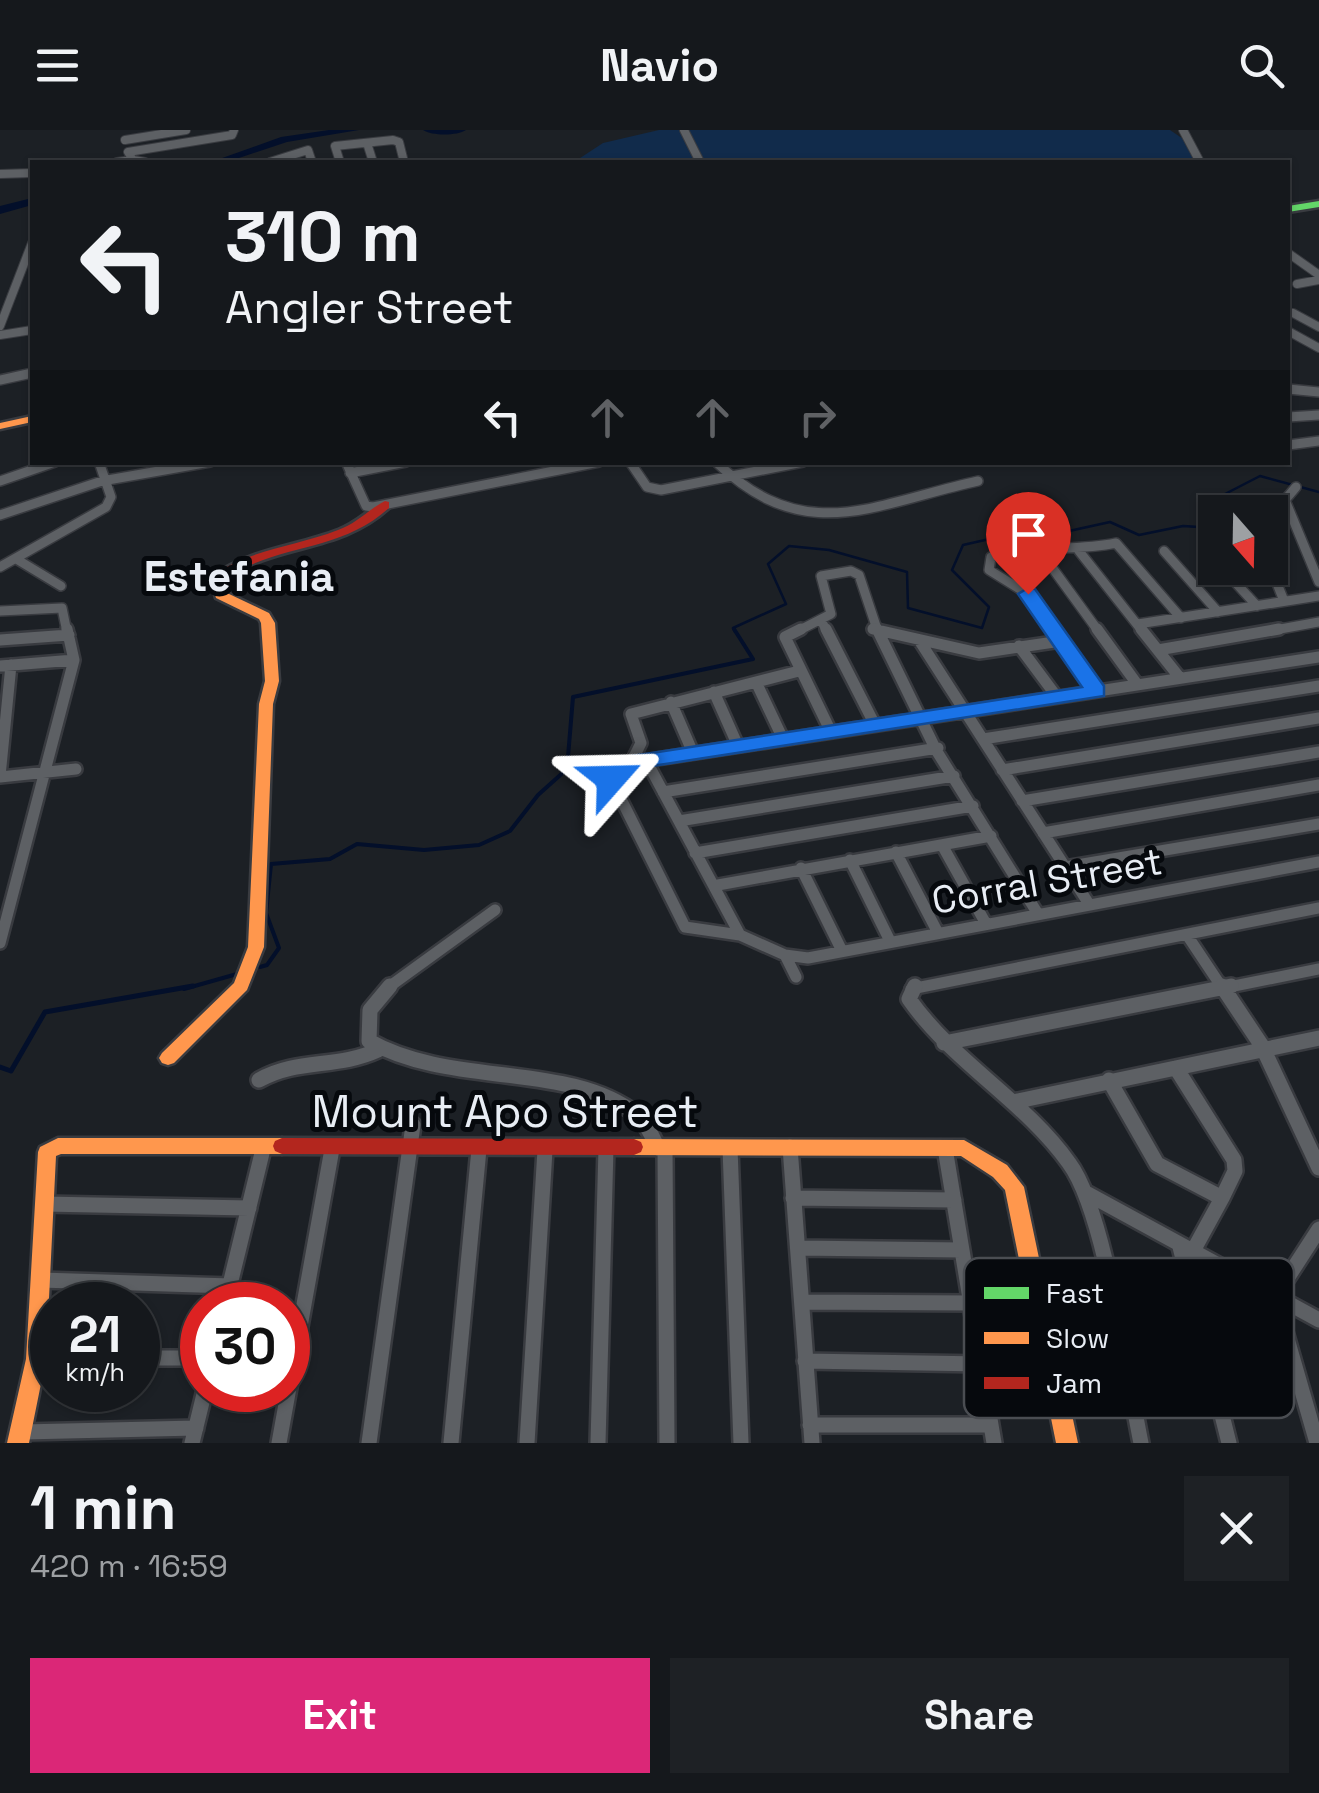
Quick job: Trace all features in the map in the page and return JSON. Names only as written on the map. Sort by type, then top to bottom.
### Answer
[{"type":"street","points":[[125,140],[186,130]]},
{"type":"street","points":[[133,160],[128,152],[232,135],[234,130]]},
{"type":"street","points":[[684,130],[699,160]]},
{"type":"street","points":[[1184,130],[1199,160]]},
{"type":"street","points":[[339,160],[335,146],[398,141],[403,160]]},
{"type":"street","points":[[367,143],[373,160]]},
{"type":"street","points":[[276,160],[308,150],[311,160]]},
{"type":"street","points":[[0,174],[30,173]]},
{"type":"street","points":[[1290,209],[1319,204]]},
{"type":"street","points":[[0,326],[30,248]]},
{"type":"street","points":[[1290,255],[1319,277]]},
{"type":"street","points":[[1297,284],[1319,277]]},
{"type":"street","points":[[1293,313],[1319,326]]},
{"type":"street","points":[[0,335],[30,330]]},
{"type":"street","points":[[1290,332],[1319,348]]},
{"type":"street","points":[[0,380],[30,373]]},
{"type":"street","points":[[1290,388],[1319,392]]},
{"type":"street","points":[[1290,417],[1319,415]]},
{"type":"street","points":[[0,426],[30,419]]},
{"type":"street","points":[[1290,445],[1319,441]]},
{"type":"street","points":[[0,481],[46,465]]},
{"type":"street","points":[[0,567],[106,507],[111,497],[102,481],[99,465]]},
{"type":"street","points":[[0,516],[102,481],[193,465]]},
{"type":"street","points":[[377,465],[348,468],[366,506],[584,465]]},
{"type":"street","points":[[632,465],[653,490],[789,465]]},
{"type":"street","points":[[719,465],[746,492],[812,515],[978,481]]},
{"type":"street","points":[[1288,497],[1296,488]]},
{"type":"street","points":[[168,1058],[241,986],[256,947],[266,704],[272,681],[268,623],[264,616],[221,595],[217,579],[233,565],[283,546],[343,534],[379,518],[385,505]]},
{"type":"street","points":[[1288,507],[1319,582]]},
{"type":"street","points":[[1096,691],[1028,594],[989,570],[990,557],[1000,553],[1079,551],[1111,542],[1118,544],[1181,618]]},
{"type":"street","points":[[1040,551],[1137,684]]},
{"type":"street","points":[[1079,551],[1180,678]]},
{"type":"street","points":[[1164,551],[1218,612]]},
{"type":"street","points":[[18,560],[61,586]]},
{"type":"street","points":[[830,732],[785,637],[832,612],[819,578],[851,571],[858,575],[874,629],[920,718],[1038,914]]},
{"type":"street","points":[[1238,585],[1257,606]]},
{"type":"street","points":[[1277,585],[1284,602]]},
{"type":"street","points":[[1138,624],[1319,596]]},
{"type":"street","points":[[0,610],[62,608],[74,660],[42,769],[0,943]]},
{"type":"street","points":[[821,620],[875,725]]},
{"type":"street","points":[[1158,650],[1319,622]]},
{"type":"street","points":[[874,629],[979,653],[1061,640]]},
{"type":"street","points":[[0,640],[69,635]]},
{"type":"street","points":[[918,640],[1089,904]]},
{"type":"street","points":[[1019,646],[1058,697]]},
{"type":"street","points":[[796,976],[785,954],[740,935],[685,927],[611,779],[632,763],[646,760],[1319,656]]},
{"type":"street","points":[[74,660],[5,666],[0,776],[42,769],[76,769]]},
{"type":"street","points":[[632,763],[642,742],[631,714],[799,671]]},
{"type":"street","points":[[756,682],[784,739]]},
{"type":"street","points":[[983,739],[1319,686]]},
{"type":"street","points":[[714,692],[738,746]]},
{"type":"street","points":[[671,702],[693,753]]},
{"type":"street","points":[[1002,770],[1319,718]]},
{"type":"street","points":[[663,792],[938,748]]},
{"type":"street","points":[[1022,801],[1319,752]]},
{"type":"street","points":[[646,760],[695,853],[718,884],[740,935]]},
{"type":"street","points":[[678,821],[954,776]]},
{"type":"street","points":[[1043,833],[1319,785]]},
{"type":"street","points":[[695,853],[973,806]]},
{"type":"street","points":[[1065,867],[1319,824]]},
{"type":"street","points":[[718,884],[991,836]]},
{"type":"street","points":[[942,844],[985,922]]},
{"type":"street","points":[[896,852],[937,931]]},
{"type":"street","points":[[850,860],[890,942]]},
{"type":"street","name":"Corral Street","points":[[785,954],[808,958],[1319,862]]},
{"type":"street","points":[[801,868],[842,951]]},
{"type":"street","points":[[1102,1258],[1088,1194],[1064,1151],[944,1043],[909,999],[918,984],[1319,908]]},
{"type":"street","points":[[495,910],[382,992],[370,1010],[368,1041],[378,1050],[446,1070],[602,1092],[628,1105],[654,1134],[662,1148],[667,1443]]},
{"type":"street","points":[[1187,935],[1262,1046],[1314,1146],[1319,1168]]},
{"type":"street","points":[[944,1043],[1319,968]]},
{"type":"street","points":[[1013,1102],[1262,1046],[1319,1038]]},
{"type":"street","points":[[259,1080],[284,1066],[350,1063],[378,1050]]},
{"type":"street","points":[[1176,1068],[1234,1160],[1231,1184],[1186,1249],[1188,1258]]},
{"type":"street","points":[[1109,1080],[1157,1164],[1222,1198]]},
{"type":"street","points":[[369,1443],[413,1125]]},
{"type":"street","name":"Mount Apo Street","points":[[44,1204],[48,1152],[58,1146],[964,1148],[1000,1171],[1014,1187],[1029,1258]]},
{"type":"street","points":[[790,1147],[811,1434],[992,1434]]},
{"type":"street","points":[[231,1282],[264,1148]]},
{"type":"street","points":[[598,1443],[606,1148]]},
{"type":"street","points":[[730,1148],[740,1443]]},
{"type":"street","points":[[946,1148],[964,1262]]},
{"type":"street","points":[[279,1443],[332,1149]]},
{"type":"street","points":[[452,1443],[479,1149]]},
{"type":"street","points":[[526,1443],[545,1150]]},
{"type":"street","points":[[1088,1194],[1203,1258]]},
{"type":"street","points":[[793,1198],[954,1200]]},
{"type":"street","points":[[180,1284],[42,1280],[44,1204],[249,1208]]},
{"type":"street","points":[[1294,1268],[1319,1229]]},
{"type":"street","points":[[798,1248],[962,1250]]},
{"type":"street","points":[[802,1302],[964,1303]]},
{"type":"street","points":[[1294,1307],[1319,1320]]},
{"type":"street","points":[[805,1361],[964,1364]]},
{"type":"street","points":[[1294,1363],[1317,1443]]},
{"type":"street","points":[[30,1406],[21,1437],[194,1435]]},
{"type":"street","name":"Mount Apo Street","points":[[1062,1418],[1067,1443]]},
{"type":"street","points":[[1136,1418],[1141,1443]]},
{"type":"street","points":[[1223,1418],[1229,1443]]},
{"type":"shaded area","points":[[659,130],[1170,130],[1189,143],[1196,160],[577,160],[603,143]]},
{"type":"waterway","points":[[223,160],[285,139],[354,130]]},
{"type":"waterway","points":[[428,130],[461,130]]},
{"type":"waterway","points":[[0,210],[30,202]]},
{"type":"waterway","points":[[1225,495],[1260,476],[1319,492]]},
{"type":"waterway","points":[[735,632],[733,628],[786,604],[768,564],[789,546],[829,550],[907,572],[908,608],[982,628],[989,607],[952,570],[963,545],[1046,526],[1060,533],[1110,522],[1139,535],[1198,527]]},
{"type":"waterway","points":[[260,967],[267,965],[279,948],[266,913],[271,864],[330,859],[357,844],[424,850],[479,845],[510,831],[538,795],[567,769],[573,697],[753,659],[734,629]]},
{"type":"waterway","points":[[184,989],[237,974]]},
{"type":"waterway","points":[[0,1067],[11,1071],[45,1012],[193,986]]},
{"type":"traffic: fast","points":[[1290,209],[1319,204]]},
{"type":"traffic: slow","points":[[0,426],[30,419]]},
{"type":"traffic: slow","points":[[168,1058],[241,986],[256,947],[266,704],[272,681],[268,623],[264,616],[221,595],[218,583]]},
{"type":"traffic: slow","points":[[18,1443],[36,1359],[47,1152],[58,1146],[282,1146]]},
{"type":"traffic: slow","points":[[634,1147],[964,1148],[1000,1171],[1014,1187],[1029,1258]]},
{"type":"traffic: slow","points":[[1062,1418],[1067,1443]]},
{"type":"traffic: jam","points":[[218,583],[217,579],[236,565],[348,531],[385,505]]},
{"type":"traffic: jam","points":[[282,1146],[634,1147]]},
{"type":"district","name":"Estefania","points":[[239,576]]},
{"type":"route","points":[[611,779],[632,763],[646,760],[1096,691],[1028,594]]}]
